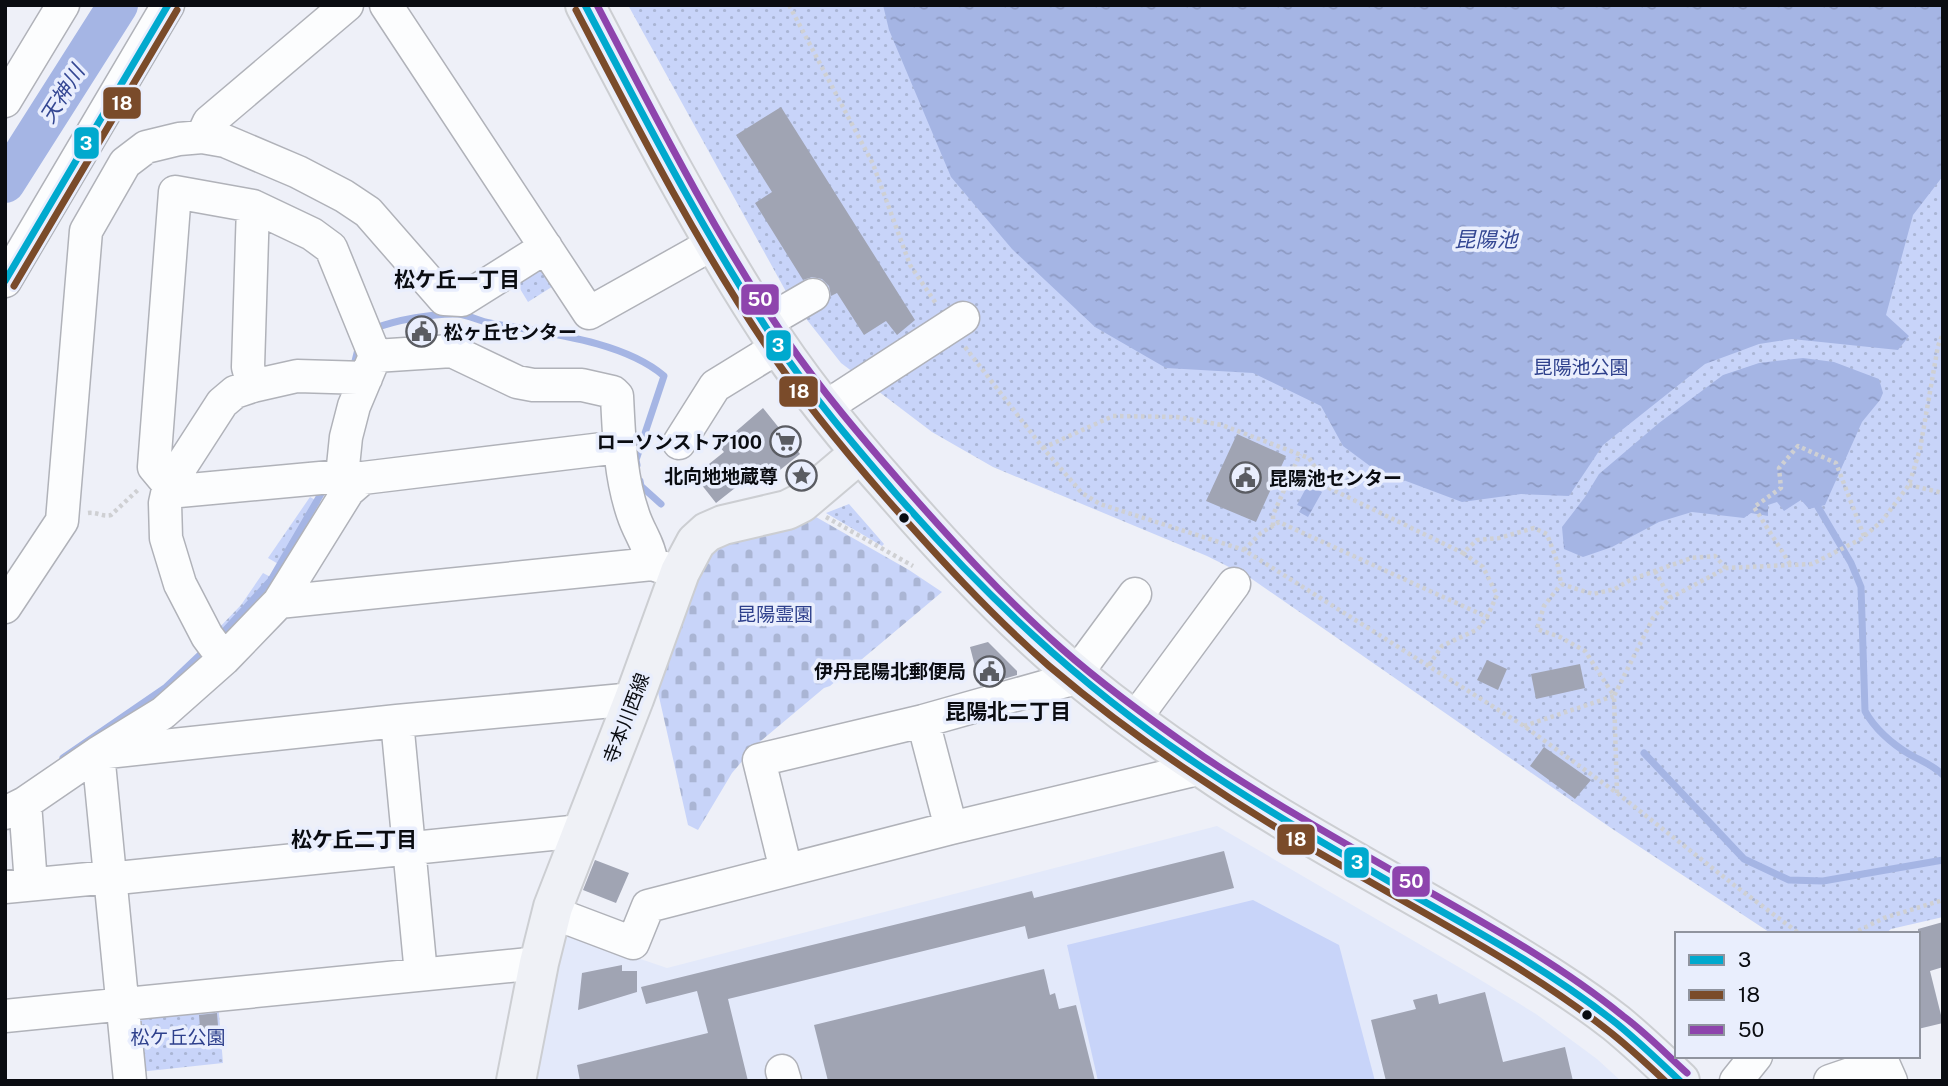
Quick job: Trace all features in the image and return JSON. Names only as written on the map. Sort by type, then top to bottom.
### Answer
[{"type":"main road","points":[[585,5],[714,243],[771,335],[860,453],[941,543],[1024,628],[1077,676],[1202,768],[1279,817],[1508,950],[1571,990],[1625,1030],[1680,1081]]},
{"type":"main road","name":"寺本川西線","points":[[516,1081],[551,912],[634,699],[666,568],[707,532],[787,510],[801,503],[860,453]]},
{"type":"street","points":[[5,101],[63,5]]},
{"type":"street","points":[[5,281],[168,5]]},
{"type":"street","points":[[202,137],[209,122],[347,5]]},
{"type":"street","points":[[386,5],[589,313],[714,243]]},
{"type":"street","points":[[5,607],[18,571],[62,521],[86,230],[125,163],[146,147],[178,139],[202,137],[225,141],[298,172],[368,212],[444,299],[462,300],[546,247]]},
{"type":"street","points":[[581,831],[18,886],[15,808],[163,713],[224,659],[279,602],[348,491],[353,477],[346,437],[370,367],[331,248],[312,234],[253,206],[175,192],[155,467],[167,482],[179,491],[353,477],[619,447]]},
{"type":"street","points":[[253,206],[248,368],[253,386]]},
{"type":"street","points":[[679,443],[695,399],[715,386],[813,295]]},
{"type":"street","points":[[824,408],[956,323]]},
{"type":"street","points":[[224,659],[207,636],[180,584],[166,538],[167,482],[222,403],[235,392],[297,376],[370,367],[452,351],[517,382],[533,385],[582,385],[613,392],[617,396],[619,447],[625,488],[633,516],[650,550],[666,568]]},
{"type":"street","points":[[279,602],[666,568]]},
{"type":"street","points":[[1134,720],[1234,584]]},
{"type":"street","points":[[786,870],[759,760],[923,721],[1077,676],[1135,594]]},
{"type":"street","points":[[98,753],[634,699]]},
{"type":"street","points":[[397,721],[421,974]]},
{"type":"street","points":[[923,721],[951,828]]},
{"type":"street","points":[[98,753],[130,1081]]},
{"type":"street","points":[[551,912],[636,944],[648,906],[951,828],[1202,768]]},
{"type":"street","points":[[5,1016],[539,963]]},
{"type":"street","points":[[1735,1081],[1754,1058]]},
{"type":"street","points":[[1830,1081],[1883,1063],[1891,1081]]},
{"type":"path","points":[[789,5],[873,164],[910,265],[956,323],[1043,448],[1082,493],[1100,504],[1244,550],[1524,726],[1617,793],[1797,932]]},
{"type":"path","points":[[1617,793],[1614,696],[1653,618],[1670,598],[1726,568],[1812,564],[1864,536],[1882,521],[1909,485],[1920,449],[1938,346],[1943,333]]},
{"type":"path","points":[[1043,448],[1114,416],[1177,417],[1222,425],[1309,458],[1329,488],[1463,553],[1483,567],[1497,595],[1487,617],[1478,629],[1442,646],[1429,665]]},
{"type":"path","points":[[1790,565],[1754,507],[1781,488],[1779,468],[1798,446],[1836,463],[1864,536]]},
{"type":"path","points":[[1273,526],[1273,515],[1300,454]]},
{"type":"path","points":[[63,516],[96,512],[111,515],[144,484],[167,482]]},
{"type":"path","points":[[1909,485],[1943,493]]},
{"type":"path","points":[[816,512],[913,566]]},
{"type":"path","points":[[1244,550],[1261,533],[1279,522],[1487,617]]},
{"type":"path","points":[[1463,553],[1477,540],[1499,538],[1534,528],[1547,534],[1557,561],[1561,584],[1544,606],[1537,629],[1560,637],[1586,651],[1614,696]]},
{"type":"path","points":[[1561,584],[1593,594],[1615,589],[1630,580],[1691,558],[1715,556],[1726,568]]},
{"type":"path","points":[[1655,571],[1670,598]]},
{"type":"path","points":[[1524,726],[1614,696]]},
{"type":"path","points":[[1856,932],[1884,918],[1943,900]]},
{"type":"shaded area","points":[[1217,826],[1536,1014],[1597,1059],[1621,1081],[533,1081],[561,932],[667,968]]},
{"type":"green space","name":"昆陽池公園","points":[[628,5],[1943,5],[1943,917],[1887,932],[1769,932],[1611,828],[1249,577],[1207,556],[993,467],[932,432],[841,363],[789,297]]},
{"type":"green space","points":[[537,258],[558,283],[528,302],[511,274]]},
{"type":"green space","points":[[310,497],[326,506],[287,569],[268,558]]},
{"type":"green space","points":[[849,504],[884,544],[882,546],[826,513]]},
{"type":"green space","name":"昆陽霊園","points":[[816,517],[942,592],[756,745],[732,773],[698,830],[688,825],[655,679],[705,552],[729,533]]},
{"type":"green space","points":[[263,573],[278,581],[224,641],[216,631],[241,605]]},
{"type":"green space","points":[[1253,900],[1339,945],[1375,1081],[1098,1081],[1067,945]]},
{"type":"green space","name":"松ケ丘公園","points":[[218,1002],[223,1063],[139,1072],[133,1010]]},
{"type":"water","name":"昆陽池","points":[[883,5],[1943,5],[1943,176],[1913,215],[1886,315],[1909,336],[1898,350],[1792,339],[1759,344],[1705,364],[1603,445],[1569,496],[1521,494],[1462,502],[1374,469],[1343,446],[1321,406],[1253,373],[1166,368],[1095,327],[1012,249],[951,177],[889,30]]},
{"type":"water","points":[[1803,358],[1834,362],[1879,379],[1883,393],[1862,422],[1825,505],[1809,509],[1801,500],[1784,511],[1777,502],[1768,505],[1768,516],[1751,513],[1744,518],[1692,512],[1659,522],[1612,547],[1583,557],[1564,549],[1562,527],[1599,474],[1659,423],[1723,375],[1759,363]]},
{"type":"water","points":[[1312,477],[1318,481],[1315,488],[1322,492],[1308,517],[1299,512],[1302,507],[1297,505]]},
{"type":"building","points":[[781,107],[915,320],[897,335],[886,321],[864,335],[837,293],[831,296],[829,286],[822,279],[812,277],[803,280],[755,203],[772,192],[736,135]]},
{"type":"building","points":[[763,408],[800,454],[775,474],[767,463],[716,503],[697,479],[706,471],[704,468],[724,452],[719,446]]},
{"type":"building","name":"昆陽池センター","points":[[1237,434],[1286,456],[1256,522],[1206,501]]},
{"type":"building","points":[[988,642],[1017,671],[1017,675],[980,686],[970,647]]},
{"type":"building","points":[[1487,660],[1507,669],[1498,690],[1477,680]]},
{"type":"building","points":[[1580,664],[1585,688],[1536,699],[1531,674]]},
{"type":"building","points":[[1544,747],[1591,780],[1575,799],[1530,766]]},
{"type":"building","points":[[1224,851],[1234,888],[1028,939],[1025,926],[728,999],[748,1081],[580,1081],[577,1065],[708,1033],[697,991],[646,1004],[641,987],[1032,891],[1034,898]]},
{"type":"building","points":[[595,860],[629,873],[616,903],[583,890]]},
{"type":"building","points":[[1943,922],[1943,967],[1930,971],[1943,1023],[1920,1029],[1920,932],[1918,929]]},
{"type":"building","points":[[622,965],[622,971],[637,971],[637,992],[578,1010],[582,973]]},
{"type":"building","points":[[1044,969],[1050,995],[1055,993],[1059,1009],[1076,1005],[1095,1081],[828,1081],[814,1025]]},
{"type":"building","points":[[1485,992],[1503,1062],[1565,1047],[1573,1081],[1386,1081],[1371,1020],[1416,1009],[1413,1000],[1437,994],[1439,1004]]},
{"type":"building","points":[[217,1013],[219,1039],[201,1041],[199,1015]]},
{"type":"waterway","name":"天神川","points":[[5,183],[118,5]]},
{"type":"waterway","points":[[373,329],[415,318],[458,314],[604,346],[647,364],[664,376],[636,460],[637,465]]},
{"type":"waterway","points":[[354,365],[359,345]]},
{"type":"waterway","points":[[640,481],[641,486],[661,504]]},
{"type":"waterway","points":[[219,637],[271,580],[325,487]]},
{"type":"waterway","points":[[1818,507],[1851,563],[1861,587],[1865,711],[1890,740],[1943,775]]},
{"type":"waterway","points":[[63,758],[165,688],[204,651]]},
{"type":"waterway","points":[[1644,753],[1744,859],[1789,880],[1823,881],[1943,860]]},
{"type":"transit line","name":"3","points":[[5,281],[168,5]]},
{"type":"transit line","name":"3","points":[[585,5],[700,218],[749,301],[789,361],[833,420],[897,495],[998,602],[1070,668],[1188,758],[1300,829],[1543,972],[1616,1023],[1680,1081]]},
{"type":"transit line","name":"50","points":[[597,5],[710,217],[799,358],[857,432],[960,548],[1019,609],[1095,677],[1204,757],[1286,809],[1552,965],[1648,1036],[1687,1073]]},
{"type":"transit line","name":"18","points":[[14,286],[177,10]]},
{"type":"transit line","name":"18","points":[[576,10],[644,140],[716,267],[782,369],[885,497],[944,563],[1006,626],[1084,695],[1174,761],[1278,829],[1489,950],[1549,988],[1614,1035],[1665,1081]]},
{"type":"place","name":"松ヶ丘センター","points":[[421,332]]},
{"type":"place","name":"ローソンストア100","points":[[785,442]]},
{"type":"place","name":"北向地地蔵尊","points":[[801,476]]},
{"type":"place","name":"昆陽池センター","points":[[1246,478]]},
{"type":"place","name":"伊丹昆陽北郵便局","points":[[989,671]]},
{"type":"district","name":"松ケ丘一丁目","points":[[457,279]]},
{"type":"district","name":"昆陽北二丁目","points":[[1008,711]]},
{"type":"district","name":"松ケ丘二丁目","points":[[354,839]]}]
